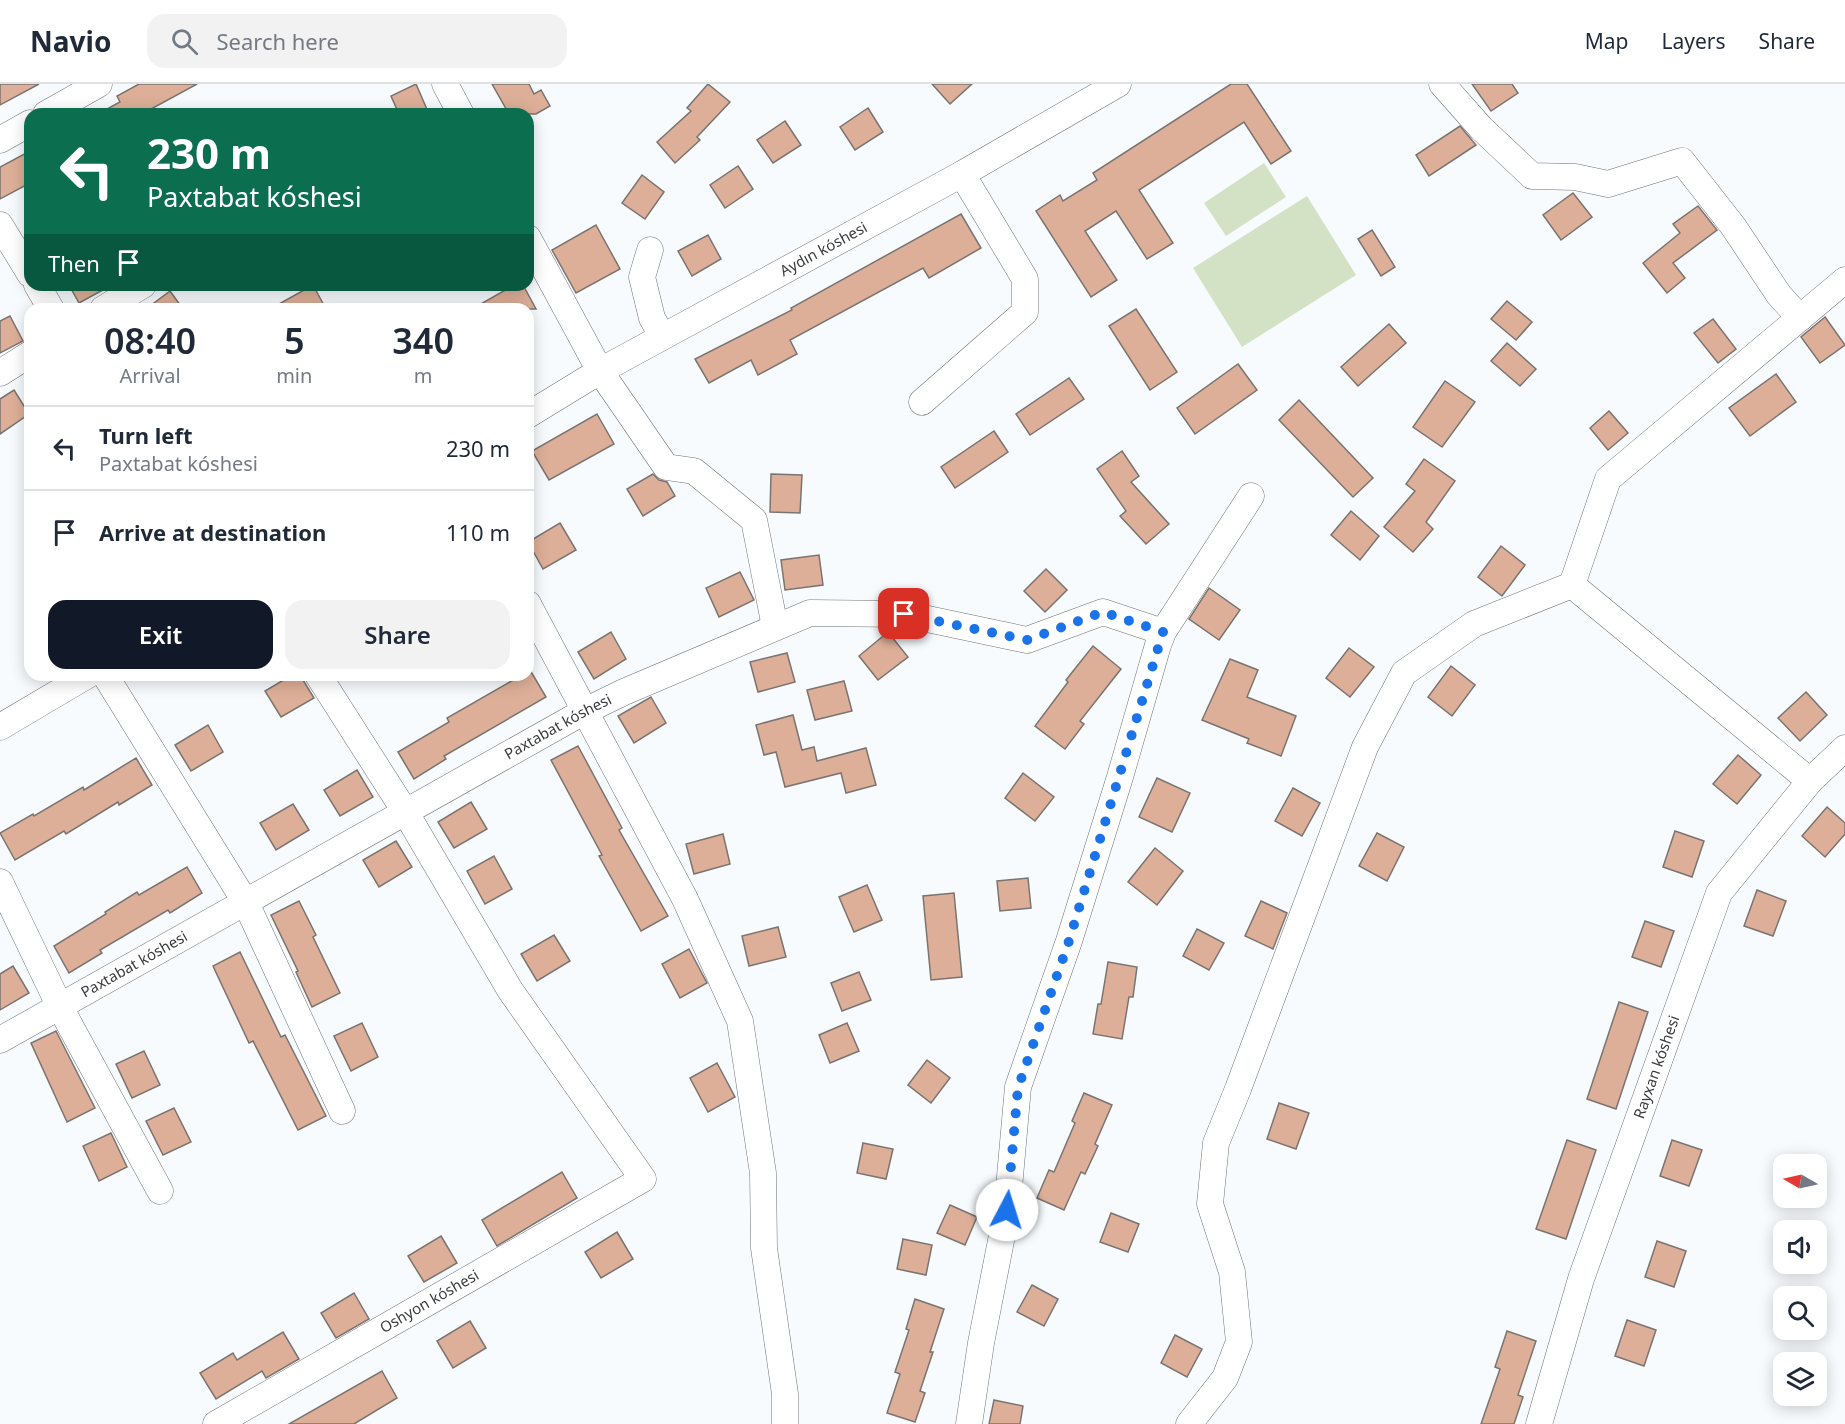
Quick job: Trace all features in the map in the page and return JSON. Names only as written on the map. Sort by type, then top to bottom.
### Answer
[{"type":"street","points":[[57,108],[99,84]]},
{"type":"street","points":[[445,84],[458,108]]},
{"type":"street","name":"Aydın kóshesi","points":[[534,411],[662,336],[962,174],[1118,84]]},
{"type":"street","points":[[1442,84],[1481,128],[1532,176],[1575,177],[1608,184],[1682,161],[1733,226],[1779,295],[1800,318]]},
{"type":"street","points":[[0,140],[24,126]]},
{"type":"street","points":[[922,402],[1025,312],[1025,279],[962,174]]},
{"type":"street","points":[[0,225],[24,264]]},
{"type":"street","points":[[534,249],[600,371],[666,466],[694,471],[754,520],[775,627]]},
{"type":"street","points":[[650,250],[642,277],[652,318],[662,336]]},
{"type":"street","points":[[1189,1424],[1225,1378],[1239,1342],[1232,1272],[1210,1204],[1216,1143],[1365,747],[1404,673],[1474,624],[1572,585],[1608,479],[1845,280]]},
{"type":"street","points":[[113,303],[133,291]]},
{"type":"street","points":[[0,373],[24,358]]},
{"type":"street","points":[[969,1424],[981,1342],[1007,1210],[1018,1088],[1073,930],[1163,632],[1251,496]]},
{"type":"street","points":[[1572,585],[1810,781]]},
{"type":"street","name":"Paxtabat kóshesi","points":[[0,1040],[585,711],[624,692],[810,613],[904,614],[1027,640],[1103,612],[1163,632]]},
{"type":"street","points":[[534,615],[685,899],[740,1021],[763,1173],[764,1248],[785,1394],[785,1424]]},
{"type":"street","points":[[0,727],[78,681]]},
{"type":"street","points":[[109,681],[246,903],[342,1112]]},
{"type":"street","points":[[322,681],[406,813]]},
{"type":"street","name":"Rayxan kóshesi","points":[[1539,1424],[1581,1279],[1719,893],[1810,781],[1845,748]]},
{"type":"street","name":"Oshyon kóshesi","points":[[216,1424],[643,1179],[510,990],[406,813]]},
{"type":"street","points":[[0,882],[60,1006],[160,1191]]},
{"type":"green space","points":[[1264,163],[1286,197],[1226,236],[1204,203]]},
{"type":"green space","points":[[1307,196],[1356,275],[1242,347],[1193,268]]},
{"type":"building","points":[[0,84],[39,84],[0,105]]},
{"type":"building","points":[[139,84],[197,84],[153,108],[109,108],[120,102],[117,96]]},
{"type":"building","points":[[416,84],[426,108],[396,108],[391,96]]},
{"type":"building","points":[[492,84],[529,84],[534,94],[541,90],[550,106],[536,114],[534,114],[534,108],[506,108]]},
{"type":"building","points":[[708,84],[730,102],[697,137],[700,140],[675,163],[657,142],[691,111],[687,108]]},
{"type":"building","points":[[932,84],[972,84],[950,104]]},
{"type":"building","points":[[1231,84],[1247,84],[1291,151],[1271,164],[1244,122],[1139,190],[1173,243],[1147,259],[1116,211],[1085,231],[1117,280],[1091,297],[1036,211],[1060,195],[1063,201],[1097,180],[1093,173]]},
{"type":"building","points":[[1472,84],[1512,84],[1518,93],[1491,111]]},
{"type":"building","points":[[868,108],[883,132],[855,150],[840,127]]},
{"type":"building","points":[[785,121],[801,145],[773,163],[757,140]]},
{"type":"building","points":[[1460,126],[1476,145],[1429,176],[1416,155]]},
{"type":"building","points":[[24,154],[24,186],[0,199],[0,167]]},
{"type":"building","points":[[738,166],[753,189],[725,208],[710,185]]},
{"type":"building","points":[[642,175],[664,192],[645,219],[622,203]]},
{"type":"building","points":[[1573,193],[1592,217],[1561,240],[1543,215]]},
{"type":"building","points":[[1698,206],[1717,230],[1673,263],[1685,278],[1667,293],[1643,263],[1680,233],[1673,224]]},
{"type":"building","points":[[961,214],[981,248],[929,278],[923,268],[790,340],[797,354],[758,375],[751,360],[709,383],[695,359],[792,310],[791,308]]},
{"type":"building","points":[[596,225],[620,269],[576,293],[552,250]]},
{"type":"building","points":[[1372,230],[1395,267],[1381,276],[1358,239]]},
{"type":"building","points":[[708,235],[721,259],[692,276],[678,251]]},
{"type":"building","points":[[72,291],[101,291],[79,303]]},
{"type":"building","points":[[170,291],[179,303],[154,303]]},
{"type":"building","points":[[302,291],[316,291],[323,303],[281,303]]},
{"type":"building","points":[[504,291],[526,291],[533,303],[482,303]]},
{"type":"building","points":[[1507,301],[1532,322],[1516,340],[1491,319]]},
{"type":"building","points":[[1136,309],[1177,372],[1150,390],[1109,326]]},
{"type":"building","points":[[10,316],[23,341],[0,353],[0,321]]},
{"type":"building","points":[[1825,317],[1845,345],[1820,363],[1801,337]]},
{"type":"building","points":[[1713,319],[1736,349],[1718,363],[1694,333]]},
{"type":"building","points":[[1389,324],[1406,343],[1358,386],[1341,367]]},
{"type":"building","points":[[1507,343],[1536,369],[1520,386],[1491,361]]},
{"type":"building","points":[[1238,364],[1257,390],[1195,434],[1177,408]]},
{"type":"building","points":[[1776,374],[1796,402],[1750,436],[1729,408]]},
{"type":"building","points":[[1069,378],[1084,399],[1030,435],[1016,414]]},
{"type":"building","points":[[1445,381],[1475,402],[1442,447],[1413,427]]},
{"type":"building","points":[[14,390],[24,406],[24,417],[0,434],[0,399]]},
{"type":"building","points":[[1299,400],[1373,478],[1353,497],[1279,420]]},
{"type":"building","points":[[1609,411],[1628,433],[1608,450],[1590,428]]},
{"type":"building","points":[[597,414],[614,444],[549,480],[534,454],[534,450]]},
{"type":"building","points":[[994,431],[1008,452],[955,488],[941,467]]},
{"type":"building","points":[[1122,451],[1139,476],[1131,482],[1169,524],[1146,544],[1120,516],[1126,511],[1097,469]]},
{"type":"building","points":[[1424,459],[1455,481],[1426,522],[1433,529],[1413,552],[1384,527],[1415,491],[1406,484]]},
{"type":"building","points":[[653,474],[659,480],[667,482],[675,496],[643,516],[627,489]]},
{"type":"building","points":[[771,474],[802,475],[800,513],[770,512]]},
{"type":"building","points":[[1351,511],[1379,536],[1360,560],[1331,535]]},
{"type":"building","points":[[560,523],[576,550],[543,569],[534,553],[534,538]]},
{"type":"building","points":[[1501,546],[1525,565],[1502,596],[1478,577]]},
{"type":"building","points":[[819,555],[823,585],[785,590],[781,560]]},
{"type":"building","points":[[1046,569],[1067,590],[1045,612],[1024,591]]},
{"type":"building","points":[[740,572],[754,600],[719,617],[706,588]]},
{"type":"building","points":[[1209,588],[1240,610],[1219,640],[1189,619]]},
{"type":"building","points":[[611,632],[626,659],[594,679],[578,652]]},
{"type":"building","points":[[888,632],[908,657],[878,680],[859,656]]},
{"type":"building","points":[[1093,646],[1121,669],[1080,721],[1084,724],[1065,749],[1035,726],[1068,682],[1066,680]]},
{"type":"building","points":[[1349,648],[1374,667],[1350,697],[1326,678]]},
{"type":"building","points":[[787,653],[795,682],[758,692],[750,662]]},
{"type":"building","points":[[1230,659],[1258,670],[1247,697],[1296,716],[1281,756],[1247,743],[1249,739],[1202,720]]},
{"type":"building","points":[[1451,666],[1475,685],[1452,716],[1428,697]]},
{"type":"building","points":[[534,677],[546,697],[444,756],[446,759],[414,779],[398,752],[449,722],[447,718],[512,681],[534,681]]},
{"type":"building","points":[[282,681],[304,681],[314,698],[281,717],[265,691]]},
{"type":"building","points":[[844,681],[852,711],[815,720],[807,690]]},
{"type":"building","points":[[1806,692],[1827,715],[1800,741],[1778,718]]},
{"type":"building","points":[[651,697],[666,723],[634,743],[618,716]]},
{"type":"building","points":[[793,715],[802,750],[814,747],[817,761],[866,748],[876,785],[846,793],[841,773],[785,787],[776,752],[764,755],[756,725]]},
{"type":"building","points":[[208,725],[223,752],[191,771],[175,745]]},
{"type":"building","points":[[578,746],[622,828],[619,830],[668,916],[641,931],[599,856],[602,855],[551,760]]},
{"type":"building","points":[[1738,755],[1761,775],[1737,804],[1713,784]]},
{"type":"building","points":[[136,758],[152,785],[119,805],[118,802],[66,834],[64,831],[15,860],[0,833],[83,787],[84,790]]},
{"type":"building","points":[[357,770],[373,797],[340,816],[324,790]]},
{"type":"building","points":[[1023,773],[1054,797],[1035,821],[1005,798]]},
{"type":"building","points":[[1157,778],[1190,793],[1172,832],[1139,817]]},
{"type":"building","points":[[1293,788],[1320,803],[1302,836],[1275,821]]},
{"type":"building","points":[[471,802],[487,829],[454,848],[438,822]]},
{"type":"building","points":[[293,804],[309,830],[276,850],[260,823]]},
{"type":"building","points":[[1827,807],[1845,823],[1845,834],[1825,857],[1802,836]]},
{"type":"building","points":[[1675,831],[1704,841],[1692,877],[1663,867]]},
{"type":"building","points":[[1377,833],[1404,847],[1387,881],[1359,866]]},
{"type":"building","points":[[723,834],[730,864],[694,874],[686,844]]},
{"type":"building","points":[[396,841],[412,867],[379,887],[363,860]]},
{"type":"building","points":[[1155,848],[1183,871],[1157,905],[1128,882]]},
{"type":"building","points":[[494,856],[512,889],[485,904],[467,871]]},
{"type":"building","points":[[187,867],[202,893],[170,913],[168,910],[100,950],[102,953],[69,973],[54,946],[137,892],[139,895]]},
{"type":"building","points":[[1028,878],[1031,908],[1000,911],[997,881]]},
{"type":"building","points":[[867,885],[882,920],[854,932],[839,897]]},
{"type":"building","points":[[1757,890],[1786,901],[1773,936],[1744,926]]},
{"type":"building","points":[[954,893],[962,977],[931,980],[923,896]]},
{"type":"building","points":[[299,901],[316,935],[313,937],[340,993],[312,1007],[296,972],[298,971],[271,915]]},
{"type":"building","points":[[1261,901],[1287,913],[1273,949],[1245,936]]},
{"type":"building","points":[[1645,921],[1674,931],[1661,967],[1632,957]]},
{"type":"building","points":[[778,927],[786,957],[749,966],[742,936]]},
{"type":"building","points":[[1197,929],[1224,943],[1209,970],[1183,956]]},
{"type":"building","points":[[554,935],[570,961],[537,981],[521,954]]},
{"type":"building","points":[[689,949],[707,983],[680,998],[662,964]]},
{"type":"building","points":[[240,952],[281,1037],[285,1035],[326,1116],[298,1130],[253,1041],[249,1043],[213,966]]},
{"type":"building","points":[[1108,962],[1137,967],[1133,997],[1129,997],[1122,1039],[1093,1034]]},
{"type":"building","points":[[13,966],[29,993],[0,1010],[0,974]]},
{"type":"building","points":[[859,972],[871,1000],[842,1011],[831,983]]},
{"type":"building","points":[[1619,1002],[1648,1012],[1616,1109],[1587,1099]]},
{"type":"building","points":[[362,1023],[378,1057],[351,1071],[334,1036]]},
{"type":"building","points":[[847,1023],[859,1051],[830,1063],[819,1035]]},
{"type":"building","points":[[56,1031],[95,1108],[67,1122],[31,1043]]},
{"type":"building","points":[[144,1051],[160,1085],[132,1098],[116,1064]]},
{"type":"building","points":[[927,1060],[950,1078],[931,1103],[908,1085]]},
{"type":"building","points":[[717,1063],[735,1097],[708,1112],[690,1078]]},
{"type":"building","points":[[1084,1093],[1112,1105],[1095,1144],[1098,1146],[1085,1174],[1081,1172],[1064,1210],[1037,1198],[1049,1170],[1054,1172],[1075,1123],[1072,1121]]},
{"type":"building","points":[[1279,1103],[1309,1113],[1296,1149],[1267,1139]]},
{"type":"building","points":[[174,1108],[191,1142],[163,1155],[146,1121]]},
{"type":"building","points":[[111,1133],[127,1167],[99,1181],[83,1146]]},
{"type":"building","points":[[1567,1140],[1596,1150],[1566,1239],[1536,1229]]},
{"type":"building","points":[[1672,1140],[1702,1150],[1689,1186],[1660,1176]]},
{"type":"building","points":[[863,1143],[893,1149],[886,1179],[857,1173]]},
{"type":"building","points":[[562,1172],[577,1198],[497,1246],[482,1220]]},
{"type":"building","points":[[950,1205],[977,1217],[965,1245],[937,1233]]},
{"type":"building","points":[[1111,1213],[1139,1224],[1128,1252],[1100,1242]]},
{"type":"building","points":[[617,1232],[633,1259],[601,1278],[585,1252]]},
{"type":"building","points":[[441,1236],[457,1263],[424,1282],[408,1256]]},
{"type":"building","points":[[903,1239],[932,1245],[926,1275],[897,1269]]},
{"type":"building","points":[[1657,1241],[1686,1251],[1674,1287],[1645,1277]]},
{"type":"building","points":[[1032,1285],[1058,1299],[1044,1326],[1017,1312]]},
{"type":"building","points":[[354,1293],[369,1319],[336,1338],[321,1313]]},
{"type":"building","points":[[915,1299],[944,1309],[930,1352],[933,1352],[920,1391],[925,1393],[915,1422],[887,1413],[900,1374],[895,1372],[909,1330],[906,1329]]},
{"type":"building","points":[[1627,1320],[1656,1330],[1644,1366],[1615,1356]]},
{"type":"building","points":[[470,1321],[486,1348],[453,1368],[437,1341]]},
{"type":"building","points":[[1507,1331],[1536,1341],[1518,1395],[1523,1397],[1514,1424],[1481,1424],[1500,1369],[1495,1367]]},
{"type":"building","points":[[283,1332],[299,1359],[266,1378],[262,1371],[216,1399],[200,1373],[233,1353],[237,1360]]},
{"type":"building","points":[[1175,1335],[1202,1349],[1187,1377],[1161,1363]]},
{"type":"building","points":[[382,1371],[397,1398],[354,1424],[289,1424]]},
{"type":"building","points":[[994,1400],[1023,1406],[1020,1424],[989,1424]]},
{"type":"route","points":[[904,614],[1027,640],[1103,612],[1163,632],[1069,941],[1018,1088],[1007,1210]]}]
